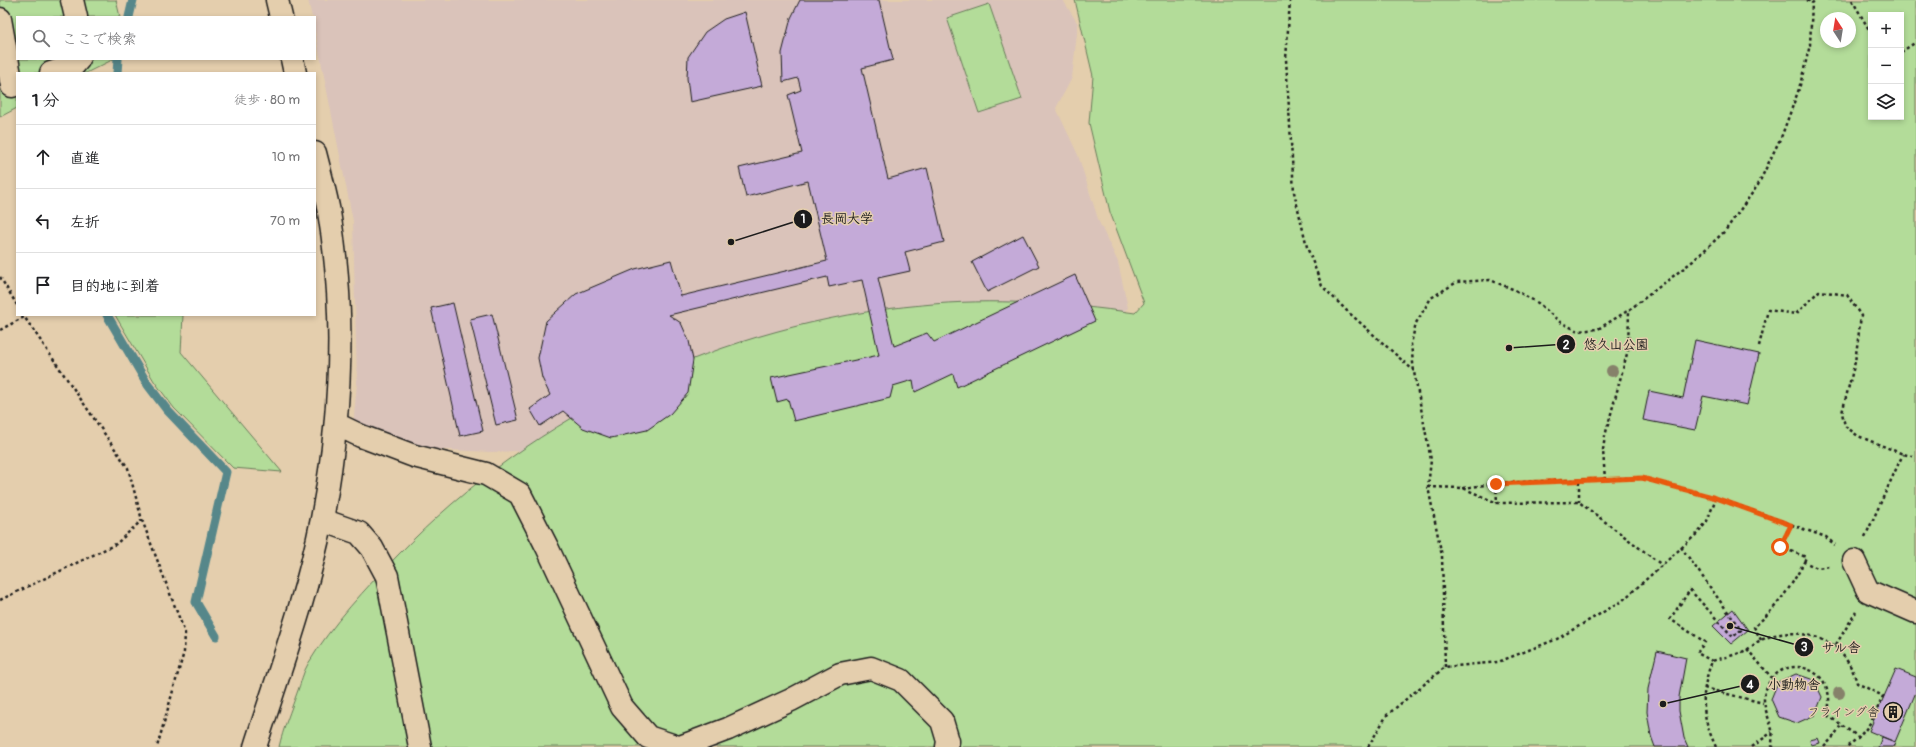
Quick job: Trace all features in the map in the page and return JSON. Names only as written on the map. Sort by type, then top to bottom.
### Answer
[{"type":"street","points":[[72,0],[76,16]]},
{"type":"street","points":[[277,0],[281,16]]},
{"type":"street","points":[[0,19],[12,86],[16,84]]},
{"type":"street","points":[[54,72],[73,66],[78,60]]},
{"type":"street","points":[[292,60],[295,72]]},
{"type":"street","points":[[255,747],[302,596],[322,520],[336,424],[339,356],[338,297],[329,212],[316,156]]},
{"type":"street","points":[[336,424],[361,436],[414,456],[486,474],[520,494],[551,554],[622,707],[648,737],[679,747],[728,729],[791,700],[840,674],[871,668],[901,680],[942,721],[948,742],[947,747]]},
{"type":"street","points":[[322,520],[359,533],[372,548],[387,576],[420,747]]},
{"type":"street","points":[[1854,561],[1868,591],[1916,612]]},
{"type":"path","points":[[1290,0],[1286,59],[1294,192],[1306,248],[1322,286],[1414,372]]},
{"type":"path","points":[[1807,0],[1812,3]]},
{"type":"path","points":[[1812,3],[1816,0]]},
{"type":"path","points":[[1852,0],[1868,28]]},
{"type":"path","points":[[1445,667],[1442,556],[1428,487],[1431,460],[1414,372],[1411,344],[1416,323],[1431,298],[1457,282],[1490,280],[1515,290],[1538,303],[1560,322],[1578,330],[1598,329],[1629,310],[1693,261],[1725,231],[1758,185],[1782,135],[1799,89],[1810,45],[1812,3]]},
{"type":"path","points":[[1904,50],[1916,42]]},
{"type":"path","points":[[0,277],[16,303]]},
{"type":"path","points":[[1759,346],[1768,310],[1796,314],[1819,291],[1847,295],[1860,316],[1855,362],[1842,413],[1845,426],[1858,436],[1903,454],[1916,457]]},
{"type":"path","points":[[1605,480],[1603,450],[1605,436],[1628,350],[1629,310]]},
{"type":"path","points":[[0,330],[24,316],[128,468],[142,520],[185,633],[184,652],[157,747]]},
{"type":"path","points":[[1804,562],[1817,568],[1854,561],[1903,454]]},
{"type":"path","points":[[1428,487],[1463,488],[1496,484],[1642,478],[1716,498],[1826,536]]},
{"type":"path","points":[[1579,481],[1579,502]]},
{"type":"path","points":[[1496,484],[1497,504]]},
{"type":"path","points":[[1463,488],[1497,504],[1579,502],[1662,565]]},
{"type":"path","points":[[1368,747],[1387,715],[1445,667],[1498,662],[1558,639],[1622,601],[1681,548],[1690,542],[1708,521],[1716,498]]},
{"type":"path","points":[[0,600],[116,544],[142,520]]},
{"type":"path","points":[[1761,640],[1754,627],[1779,604],[1797,576],[1806,557],[1780,547],[1791,525]]},
{"type":"path","points":[[1681,548],[1741,630],[1732,637],[1690,590],[1670,620],[1705,642],[1697,653],[1712,661],[1748,649],[1761,640],[1780,634],[1800,632],[1820,637],[1836,646],[1847,659],[1854,672],[1857,683],[1883,696],[1872,721],[1860,738],[1846,747]]},
{"type":"path","points":[[1836,646],[1868,591]]},
{"type":"path","points":[[1748,649],[1772,678]]},
{"type":"path","points":[[1712,661],[1704,688],[1703,709],[1709,731],[1716,747]]},
{"type":"path","points":[[1774,747],[1772,746],[1773,732],[1764,704],[1765,690],[1772,678],[1783,670],[1797,666],[1810,669],[1820,677],[1828,690],[1830,703],[1827,715],[1860,738]]},
{"type":"path","points":[[1704,688],[1764,704]]},
{"type":"path","points":[[1824,747],[1841,725]]},
{"type":"path","points":[[1752,747],[1773,732]]},
{"type":"shaded area","points":[[308,0],[1063,0],[1078,24],[1072,78],[1056,108],[1078,155],[1099,222],[1118,262],[1128,308],[1069,355],[546,450],[491,452],[409,448],[353,427],[357,383],[353,221],[316,36],[316,16],[312,16]]},
{"type":"green space","points":[[0,0],[116,0],[120,16],[16,16],[16,60],[112,60],[88,72],[16,72],[16,109],[0,117]]},
{"type":"green space","points":[[1075,0],[1916,0],[1916,747],[279,747],[303,674],[317,649],[362,593],[398,555],[452,504],[510,458],[572,418],[638,383],[706,354],[776,332],[848,315],[922,305],[975,302],[1056,304],[1135,313],[1144,303],[1110,212],[1089,123],[1093,76]]},
{"type":"green space","points":[[989,4],[1022,99],[979,113],[947,18]]},
{"type":"green space","points":[[116,316],[183,316],[181,352],[282,472],[233,468],[174,408],[154,381]]},
{"type":"building","points":[[800,0],[879,0],[893,60],[862,68],[888,179],[927,168],[944,242],[905,252],[910,271],[878,278],[894,346],[927,333],[934,342],[1075,275],[1095,321],[957,387],[953,374],[915,392],[913,380],[893,386],[890,398],[794,421],[788,399],[777,402],[771,378],[879,355],[862,280],[829,287],[827,277],[669,315],[681,323],[689,341],[693,360],[688,393],[670,414],[647,430],[611,438],[583,428],[563,411],[540,426],[530,409],[550,395],[542,378],[538,358],[546,321],[576,294],[635,269],[671,260],[681,296],[827,261],[808,181],[746,197],[739,168],[802,153],[788,95],[801,90],[798,78],[783,82],[782,53],[791,18]]},
{"type":"building","points":[[745,12],[762,86],[690,102],[687,78],[688,57],[705,32],[724,19]]},
{"type":"building","points":[[1023,235],[1039,266],[987,292],[972,262]]},
{"type":"building","points":[[453,303],[483,431],[460,436],[431,308]]},
{"type":"building","points":[[492,314],[518,420],[496,425],[470,319]]},
{"type":"building","points":[[1695,340],[1759,354],[1747,405],[1703,396],[1695,430],[1643,420],[1649,391],[1683,398]]},
{"type":"building","points":[[1733,609],[1748,630],[1731,644],[1713,626]]},
{"type":"building","points":[[1657,651],[1686,658],[1679,697],[1679,711],[1684,738],[1688,747],[1655,747],[1651,736],[1647,712],[1648,689]]},
{"type":"building","name":"フライング舎","points":[[1896,669],[1916,677],[1916,692],[1895,742],[1869,731]]},
{"type":"building","points":[[1796,674],[1814,680],[1822,697],[1815,715],[1797,723],[1779,717],[1771,699],[1778,682]]},
{"type":"building","points":[[1882,737],[1895,742],[1893,747],[1878,747]]},
{"type":"building","points":[[1818,738],[1820,743],[1811,745],[1810,740]]},
{"type":"waterway","points":[[129,16],[133,0]]},
{"type":"waterway","points":[[117,72],[118,60]]},
{"type":"waterway","points":[[108,316],[148,385],[167,410],[226,472],[196,602],[216,636]]},
{"type":"place","name":"長岡大学","points":[[731,242]]},
{"type":"place","name":"悠久山公園","points":[[1509,348]]},
{"type":"place","name":"サル舎","points":[[1730,626]]},
{"type":"place","name":"小動物舎","points":[[1663,704]]},
{"type":"place","name":"フライング舎","points":[[1893,712]]},
{"type":"route","points":[[1496,484],[1642,478],[1716,498],[1791,525],[1780,547]]}]
